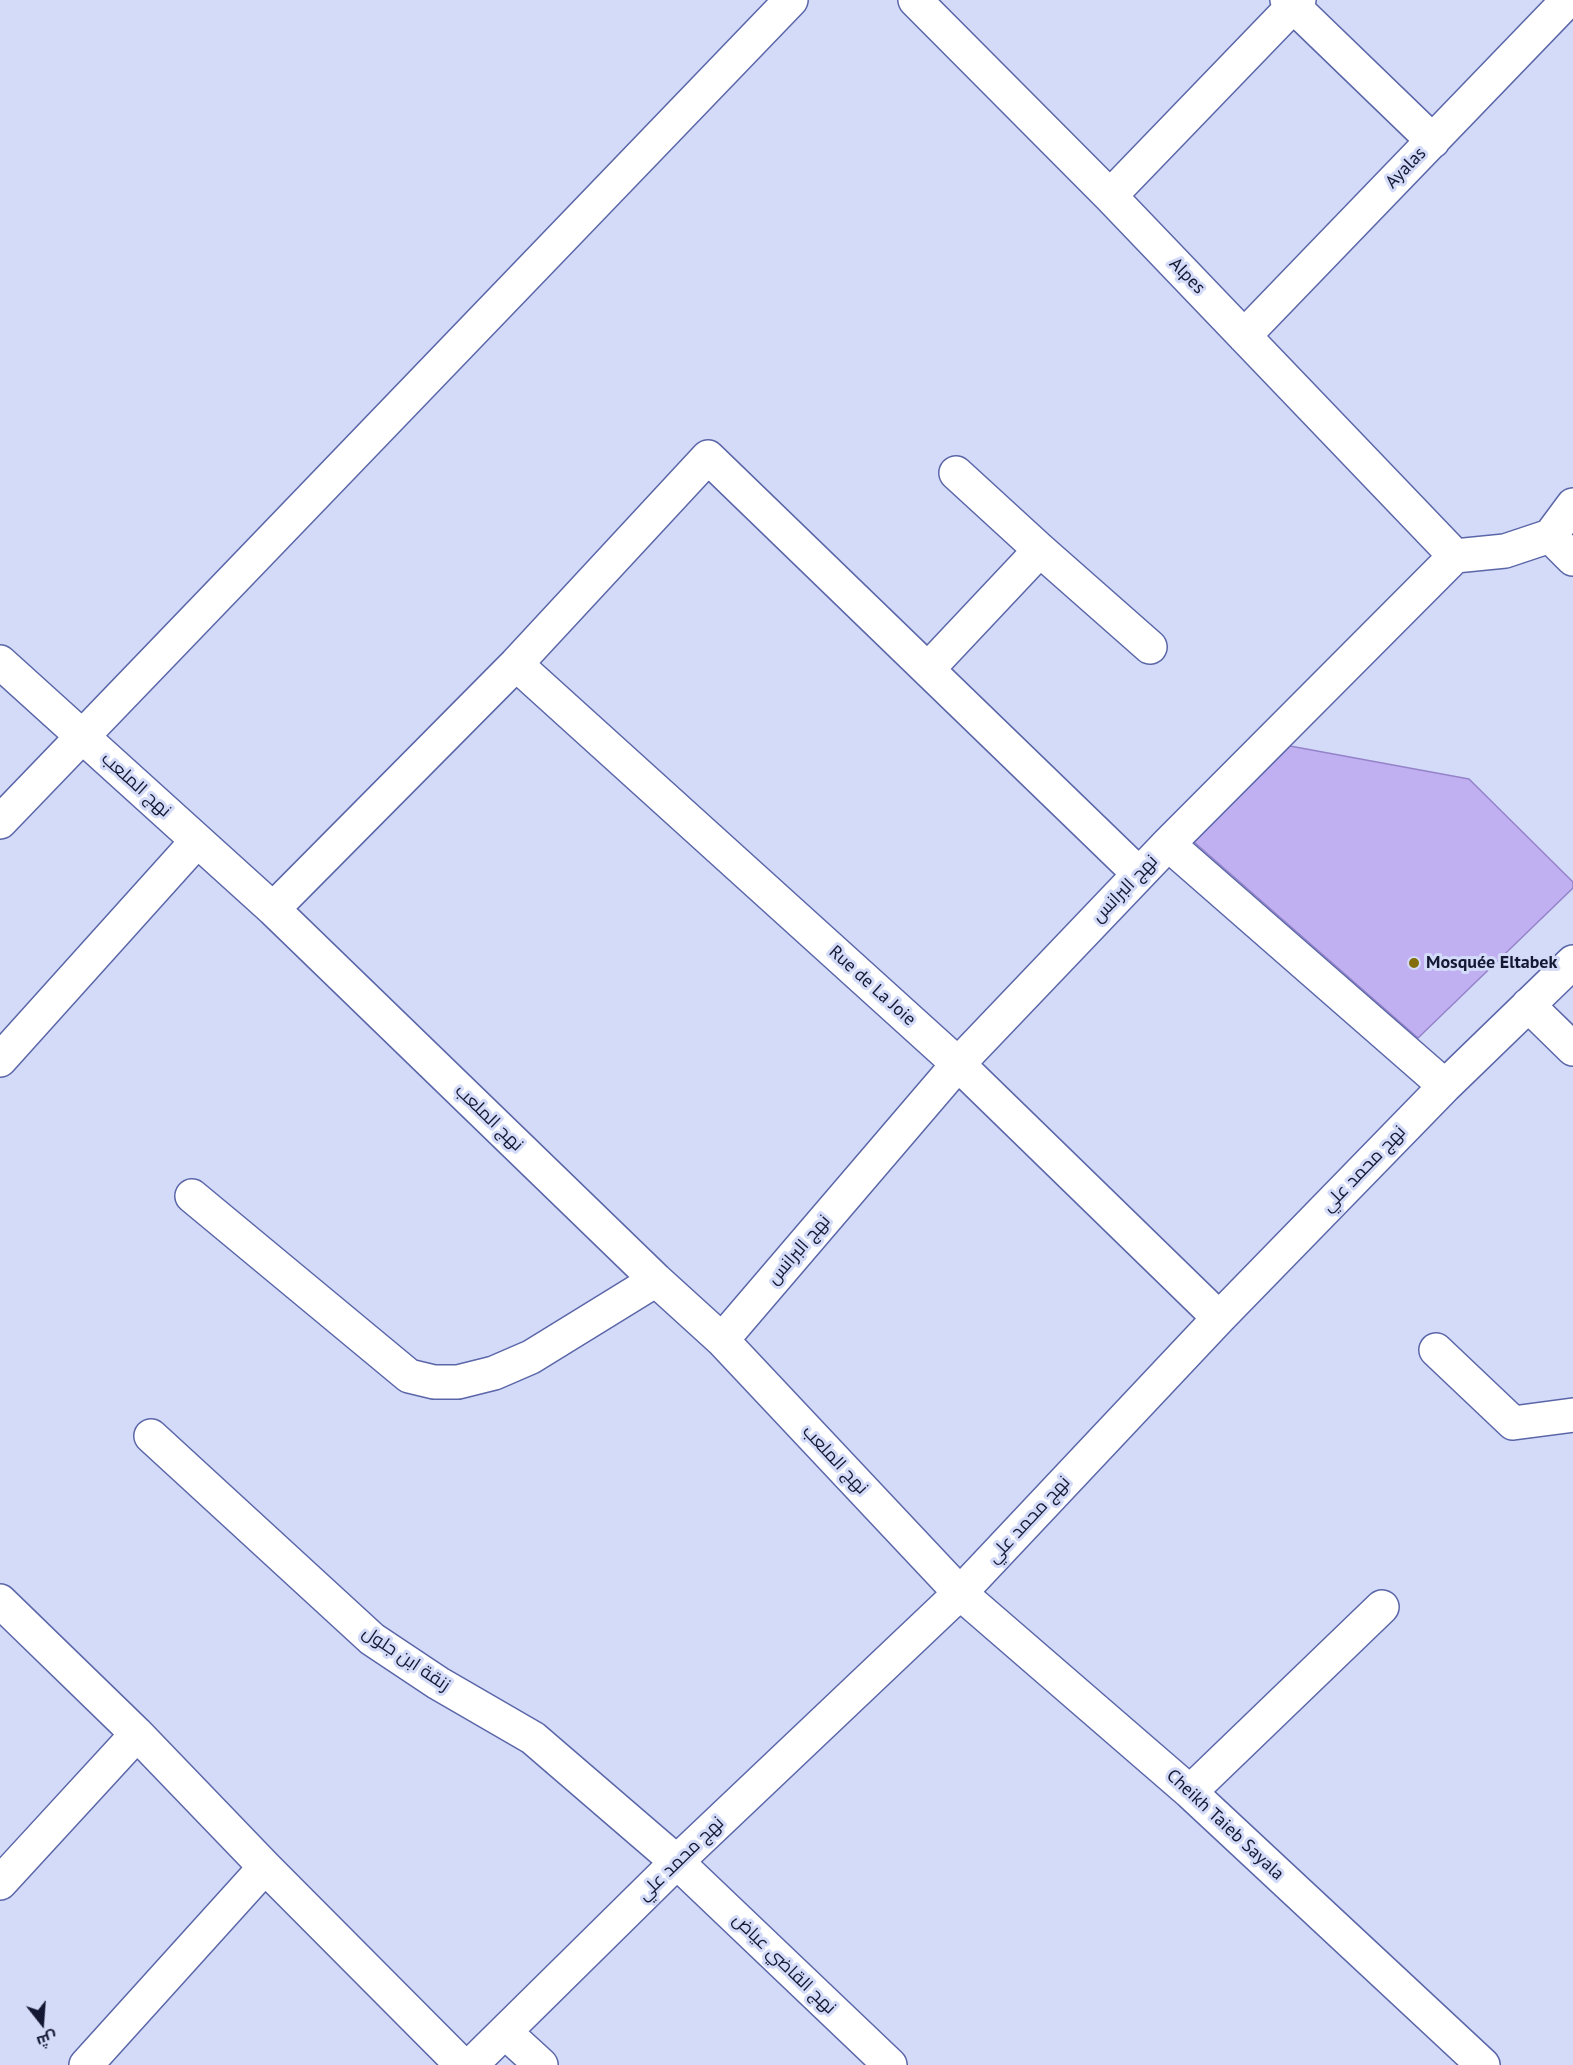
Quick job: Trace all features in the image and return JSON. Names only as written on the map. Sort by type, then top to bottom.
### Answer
[{"type":"street","points":[[0,822],[791,0]]},
{"type":"street","name":"Alpes","points":[[915,0],[1110,196],[1455,556]]},
{"type":"street","name":"Ayalas","points":[[1244,336],[1568,0]]},
{"type":"street","points":[[1110,196],[1293,2],[1433,141]]},
{"type":"street","points":[[273,909],[516,664],[708,457],[1139,874]]},
{"type":"street","points":[[956,473],[1150,647]]},
{"type":"street","points":[[1455,556],[1505,550],[1550,536],[1573,505]]},
{"type":"street","points":[[1550,536],[1573,559]]},
{"type":"street","points":[[928,669],[1040,550]]},
{"type":"street","name":"نهج البرانس","points":[[722,1340],[958,1064],[1168,844],[1455,556]]},
{"type":"street","name":"نهج الملعب","points":[[0,662],[273,909],[656,1280],[722,1340],[960,1593]]},
{"type":"street","name":"Rue de La Joie","points":[[516,664],[958,1064],[1219,1318]]},
{"type":"street","points":[[0,1060],[197,841]]},
{"type":"street","points":[[1168,844],[1444,1086]]},
{"type":"street","name":"نهج محمد علي","points":[[471,2065],[677,1862],[960,1593],[1219,1318],[1444,1086],[1573,962]]},
{"type":"street","points":[[1528,1005],[1573,1049]]},
{"type":"street","points":[[192,1196],[409,1376],[434,1382],[458,1382],[485,1375],[531,1357],[656,1280]]},
{"type":"street","points":[[1436,1350],[1513,1423],[1573,1415]]},
{"type":"street","name":"زنقة ابن جلول","points":[[152,1436],[372,1639],[438,1683],[533,1738],[677,1862]]},
{"type":"street","name":"Cheikh Taieb Sayala","points":[[960,1593],[1190,1792],[1483,2065]]},
{"type":"street","points":[[0,1601],[137,1734],[265,1867],[462,2065]]},
{"type":"street","points":[[1190,1792],[1382,1607]]},
{"type":"street","points":[[0,1883],[137,1734]]},
{"type":"street","name":"نهج القاضي عياض","points":[[677,1862],[890,2065]]},
{"type":"street","points":[[86,2065],[265,1867]]},
{"type":"street","points":[[505,2032],[541,2065]]},
{"type":"building","name":"Mosquée Eltabek","points":[[1290,746],[1469,779],[1573,882],[1573,888],[1418,1038],[1194,842]]},
{"type":"place","name":"Mosquée Eltabek","points":[[1414,963]]}]
